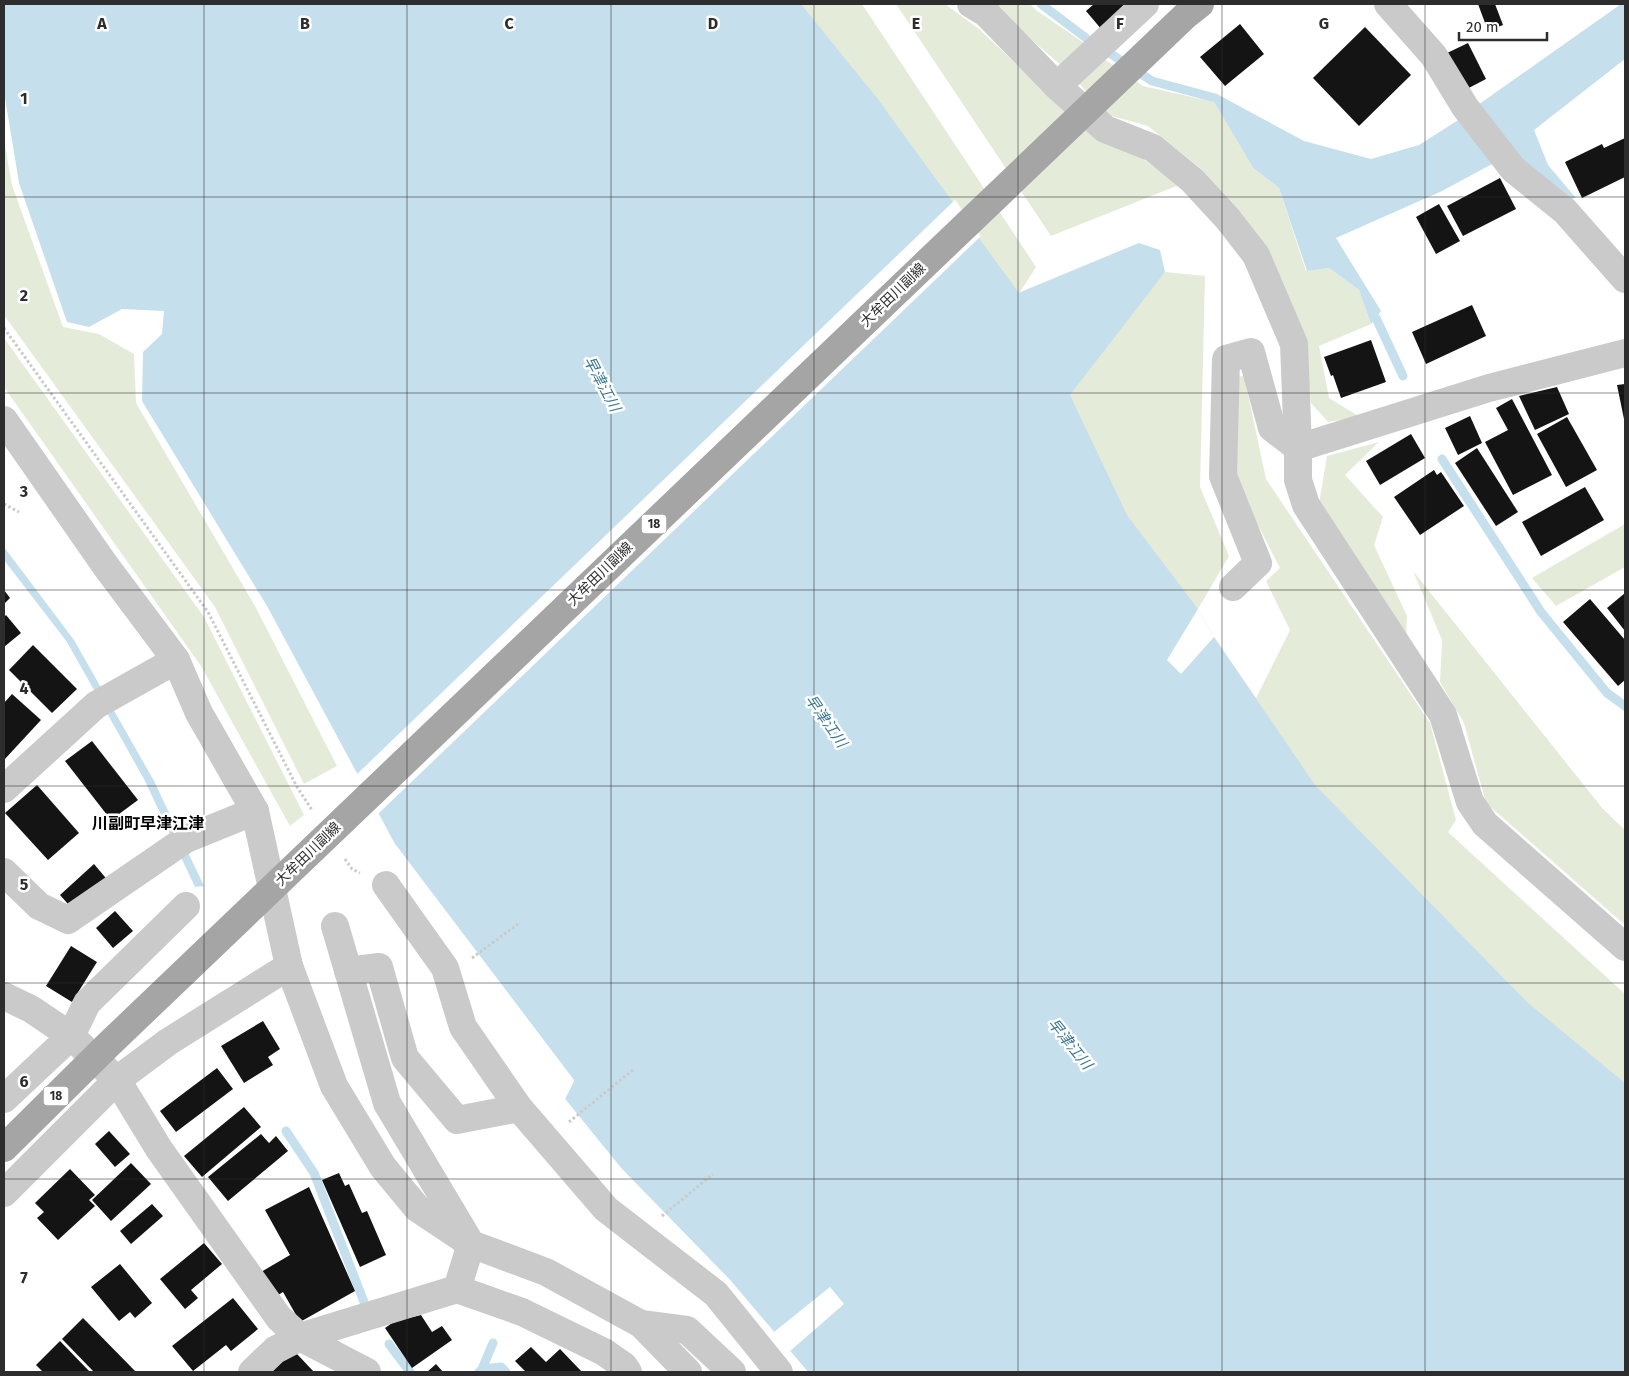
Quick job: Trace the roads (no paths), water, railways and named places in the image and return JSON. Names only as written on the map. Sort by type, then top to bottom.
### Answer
[{"type":"main road","name":"大牟田川副線","points":[[4,1148],[166,989],[1164,36],[1200,4]]},
{"type":"street","points":[[971,4],[986,13],[1056,86],[1105,129],[1153,148],[1192,180],[1228,219],[1256,255],[1294,344],[1298,480],[1306,505],[1444,715],[1470,802],[1485,824],[1625,947]]},
{"type":"street","points":[[1056,86],[1145,4]]},
{"type":"street","points":[[1388,4],[1434,56],[1465,107],[1512,169],[1565,210],[1625,279]]},
{"type":"street","points":[[1233,587],[1258,563],[1223,476],[1226,360],[1251,352],[1272,428],[1298,448]]},
{"type":"street","points":[[1298,448],[1489,388],[1625,353]]},
{"type":"street","points":[[4,420],[105,565],[176,660],[199,713],[255,811],[289,966],[334,1086],[382,1167],[417,1208],[471,1244],[546,1272],[640,1324],[688,1372]]},
{"type":"street","points":[[4,789],[104,700],[176,660]]},
{"type":"street","points":[[4,872],[39,906],[68,920],[179,843],[255,811]]},
{"type":"street","points":[[386,885],[445,968],[463,1027],[519,1108],[606,1209],[716,1294],[779,1372]]},
{"type":"street","points":[[4,1099],[71,1036],[87,1003],[186,906]]},
{"type":"street","points":[[335,926],[387,1103],[471,1244],[457,1289]]},
{"type":"street","points":[[4,1193],[117,1080],[168,1042],[289,966]]},
{"type":"street","points":[[348,970],[379,967],[405,1058],[457,1120],[519,1108]]},
{"type":"street","points":[[4,996],[31,1008],[71,1036],[117,1080],[159,1149],[279,1318],[300,1337],[366,1372]]},
{"type":"street","points":[[252,1372],[275,1350],[300,1337],[457,1289],[522,1312],[596,1348],[624,1366],[628,1372]]},
{"type":"street","points":[[640,1324],[687,1330],[732,1372]]},
{"type":"water","name":"早津江川","points":[[4,4],[801,4],[877,98],[1019,293],[1139,243],[1160,250],[1165,272],[1070,395],[1127,515],[1198,609],[1214,637],[1315,785],[1527,1002],[1625,1083],[1625,1372],[808,1372],[730,1280],[621,1168],[565,1099],[574,1080],[395,844],[267,606],[142,401],[143,352],[162,334],[164,311],[122,309],[89,327],[67,322],[19,183],[4,92]]},
{"type":"water","points":[[1621,4],[1625,4],[1625,59],[1534,130],[1548,165],[1576,198],[1566,200],[1527,170],[1475,107]]},
{"type":"water","points":[[1217,94],[1304,141],[1371,159],[1419,145],[1460,119],[1494,163],[1442,191],[1336,238],[1381,311],[1371,324],[1359,290],[1329,268],[1307,271],[1279,188],[1253,168],[1214,102]]},
{"type":"water","points":[[4,547],[74,640],[154,781],[204,886],[195,887],[144,779],[67,642],[4,560]]},
{"type":"waterway","points":[[1041,4],[1086,38]]},
{"type":"waterway","points":[[1108,52],[1152,81],[1215,98]]},
{"type":"waterway","points":[[1376,318],[1403,376]]},
{"type":"waterway","points":[[1442,459],[1541,612],[1607,693],[1625,706]]},
{"type":"waterway","points":[[286,1131],[314,1173],[364,1302]]},
{"type":"waterway","points":[[479,1372],[493,1343]]},
{"type":"waterway","points":[[389,1344],[410,1372]]},
{"type":"waterway","points":[[482,1369],[501,1367],[506,1372]]},
{"type":"district","name":"川副町早津江津","points":[[148,823]]}]
